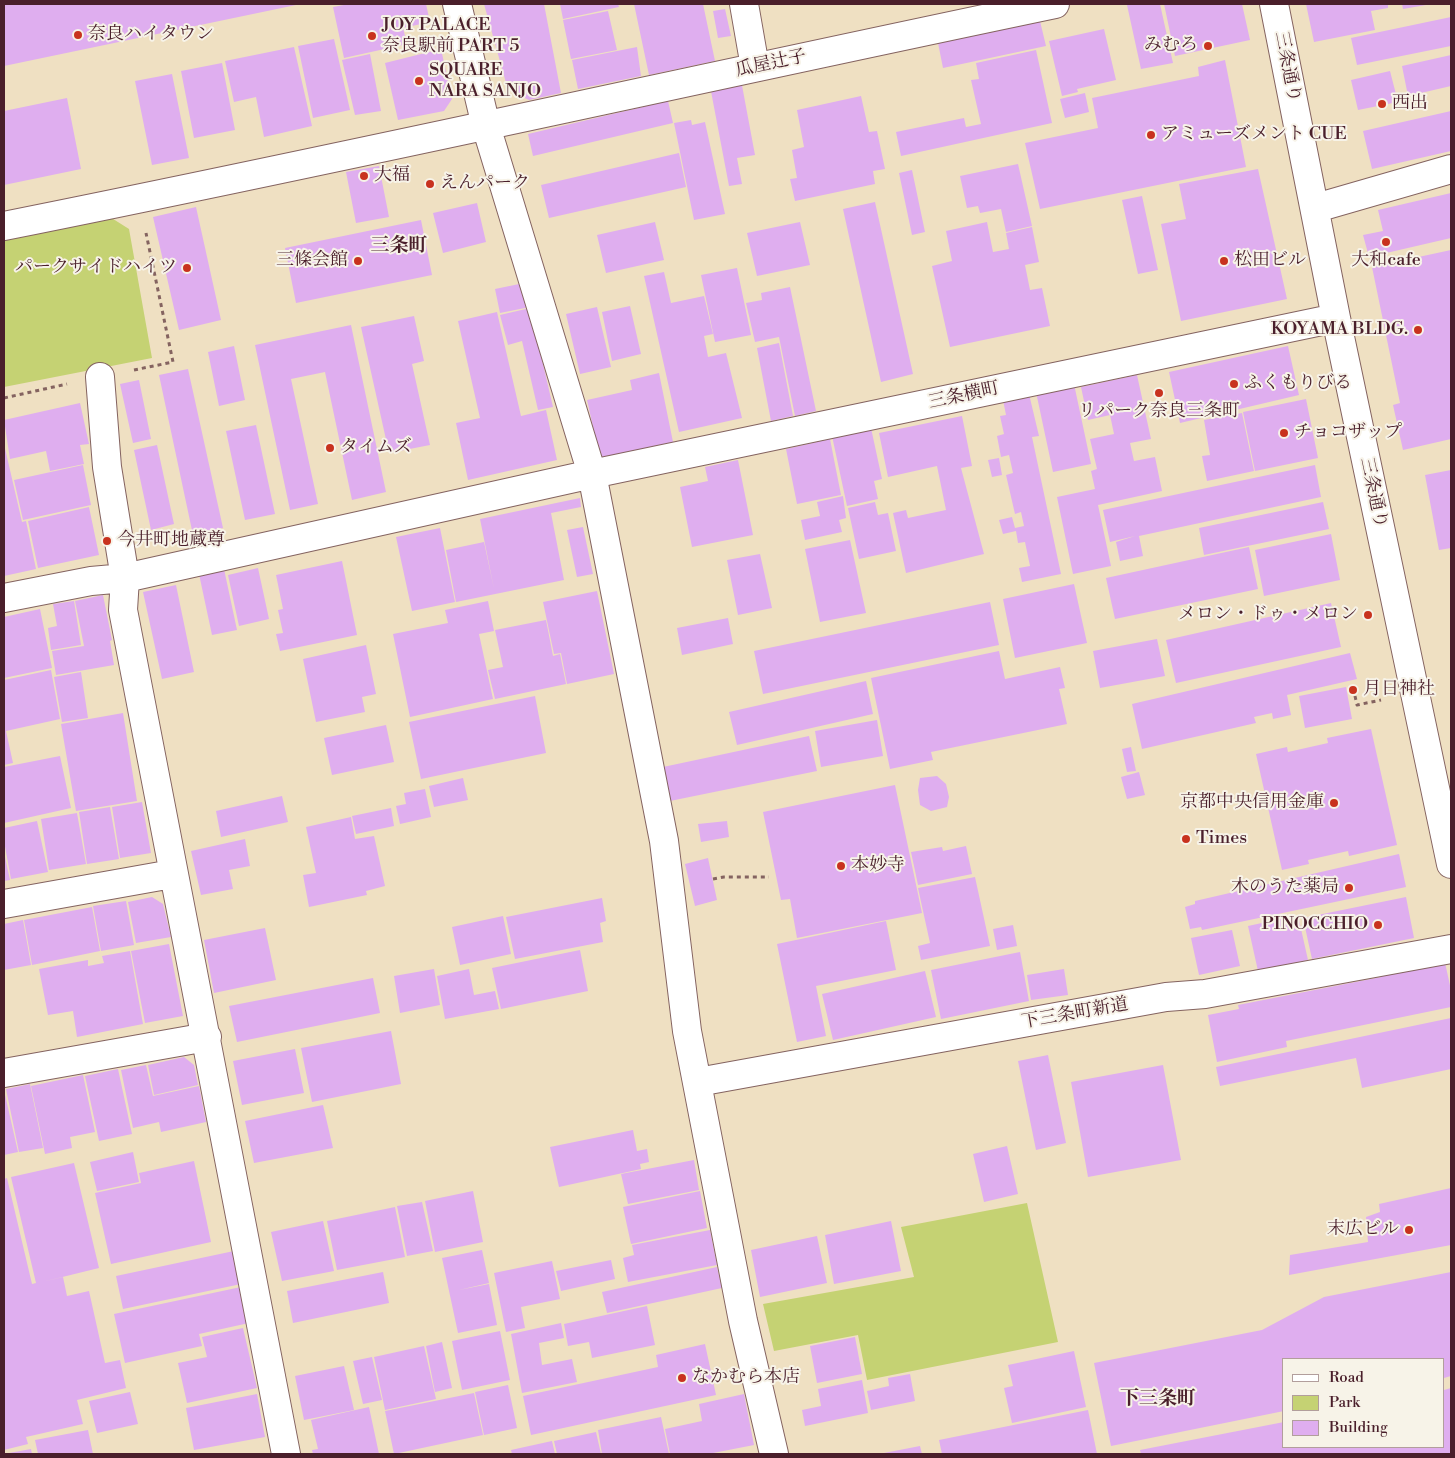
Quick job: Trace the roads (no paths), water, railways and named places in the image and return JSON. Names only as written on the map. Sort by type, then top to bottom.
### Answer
[{"type":"street","points":[[457,4],[486,126],[592,474],[664,841],[687,1031],[743,1321],[774,1454]]},
{"type":"street","points":[[744,4],[755,67]]},
{"type":"street","name":"瓜屋辻子","points":[[4,226],[626,97],[755,67],[1055,4]]},
{"type":"street","name":"三条通り","points":[[1274,4],[1316,208],[1336,318],[1442,780],[1451,864]]},
{"type":"street","points":[[1316,208],[1451,169]]},
{"type":"street","name":"三条横町","points":[[4,598],[91,582],[125,578],[592,474],[1336,318]]},
{"type":"street","points":[[100,377],[107,467],[125,578],[123,610],[172,874],[207,1037],[286,1454]]},
{"type":"street","points":[[4,904],[172,874]]},
{"type":"street","name":"下三条町新道","points":[[698,1082],[1166,997],[1205,994],[1451,949]]},
{"type":"street","points":[[4,1073],[207,1037]]},
{"type":"place","name":"奈良ハイタウン","points":[[78,35]]},
{"type":"place","name":"JOY PALACE 奈良駅前 PART 5","points":[[372,36]]},
{"type":"place","name":"みむろ","points":[[1208,46]]},
{"type":"place","name":"SQUARE NARA SANJO","points":[[419,81]]},
{"type":"place","name":"西出","points":[[1382,104]]},
{"type":"place","name":"アミューズメント CUE","points":[[1151,135]]},
{"type":"place","name":"大福","points":[[364,176]]},
{"type":"place","name":"えんパーク","points":[[430,184]]},
{"type":"place","name":"大和cafe","points":[[1386,242]]},
{"type":"place","name":"三條会館","points":[[358,261]]},
{"type":"place","name":"松田ビル","points":[[1224,261]]},
{"type":"place","name":"パークサイドハイツ","points":[[187,268]]},
{"type":"place","name":"KOYAMA BLDG.","points":[[1418,330]]},
{"type":"place","name":"ふくもりびる","points":[[1234,384]]},
{"type":"place","name":"リパーク奈良三条町","points":[[1159,393]]},
{"type":"place","name":"チョコザップ","points":[[1284,433]]},
{"type":"place","name":"タイムズ","points":[[330,448]]},
{"type":"place","name":"今井町地蔵尊","points":[[107,541]]},
{"type":"place","name":"メロン・ドゥ・メロン","points":[[1368,615]]},
{"type":"place","name":"月日神社","points":[[1353,690]]},
{"type":"place","name":"京都中央信用金庫","points":[[1334,803]]},
{"type":"place","name":"Times","points":[[1186,839]]},
{"type":"place","name":"本妙寺","points":[[841,866]]},
{"type":"place","name":"木のうた薬局","points":[[1349,888]]},
{"type":"place","name":"PINOCCHIO","points":[[1378,925]]},
{"type":"place","name":"末広ビル","points":[[1409,1230]]},
{"type":"place","name":"なかむら本店","points":[[682,1378]]},
{"type":"district","name":"三条町","points":[[399,246]]},
{"type":"district","name":"下三条町","points":[[1158,1399]]}]
